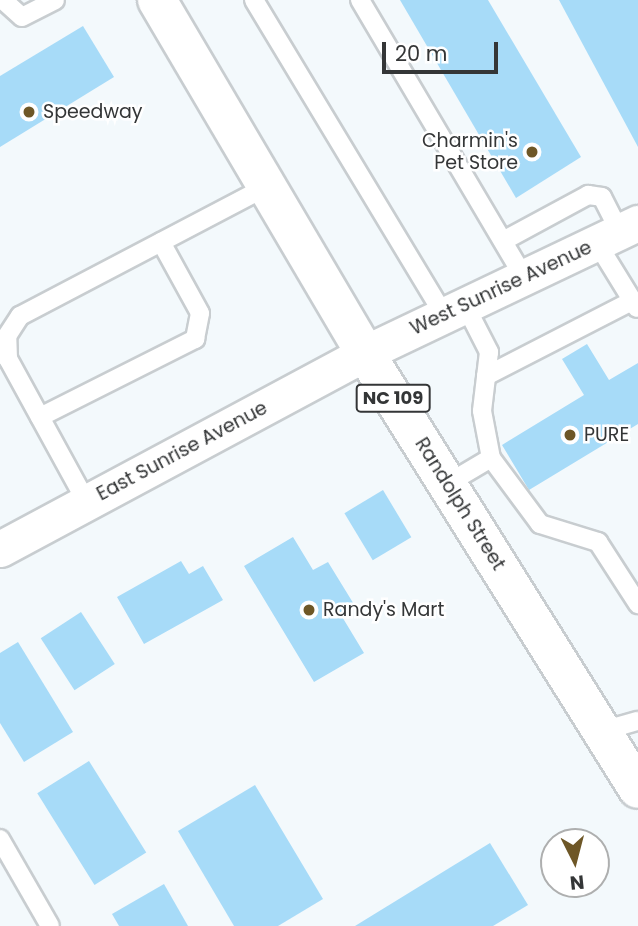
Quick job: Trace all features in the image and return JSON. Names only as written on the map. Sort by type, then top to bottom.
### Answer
[{"type":"main road","name":"Randolph Street","points":[[158,0],[270,186],[365,353],[637,787]]},
{"type":"street","name":"West Sunrise Avenue","points":[[365,353],[618,233]]},
{"type":"street","name":"East Sunrise Avenue","points":[[0,549],[365,353]]},
{"type":"lane","points":[[3,0],[22,17],[55,0]]},
{"type":"lane","points":[[254,0],[454,310],[489,352],[482,411],[491,457],[540,524],[598,542],[638,604]]},
{"type":"lane","points":[[360,0],[524,277]]},
{"type":"lane","points":[[87,503],[8,359],[7,336],[20,316],[270,186]]},
{"type":"lane","points":[[486,376],[635,305],[618,233],[602,197],[588,195],[503,241]]},
{"type":"lane","points":[[40,417],[195,339],[200,313],[161,242]]},
{"type":"lane","points":[[447,484],[491,457]]},
{"type":"lane","points":[[602,731],[638,721]]},
{"type":"lane","points":[[0,839],[50,926]]},
{"type":"building","points":[[400,0],[488,0],[581,157],[516,198]]},
{"type":"building","points":[[559,0],[638,0],[638,147]]},
{"type":"building","name":"Speedway","points":[[83,26],[114,77],[0,147],[0,76]]},
{"type":"building","name":"PURE","points":[[587,344],[609,380],[638,363],[638,424],[529,490],[502,445],[584,395],[562,359]]},
{"type":"building","points":[[383,490],[411,537],[373,560],[344,513]]},
{"type":"building","name":"Randy's Mart","points":[[293,537],[313,570],[328,562],[355,606],[341,615],[364,653],[314,682],[244,566]]},
{"type":"building","points":[[181,561],[189,574],[203,566],[223,600],[144,644],[117,597]]},
{"type":"building","points":[[81,612],[115,664],[75,690],[41,638]]},
{"type":"building","points":[[18,642],[73,732],[24,762],[0,723],[0,653]]},
{"type":"building","points":[[89,761],[146,853],[95,885],[37,793]]},
{"type":"building","points":[[255,785],[323,899],[278,926],[234,926],[178,831]]},
{"type":"building","points":[[490,843],[528,905],[493,926],[355,926]]},
{"type":"building","points":[[164,884],[188,926],[119,926],[112,914]]},
{"type":"place","name":"Speedway","points":[[29,112]]},
{"type":"place","name":"Charmin's Pet Store","points":[[532,152]]},
{"type":"place","name":"PURE","points":[[570,435]]},
{"type":"place","name":"Randy's Mart","points":[[309,610]]}]
